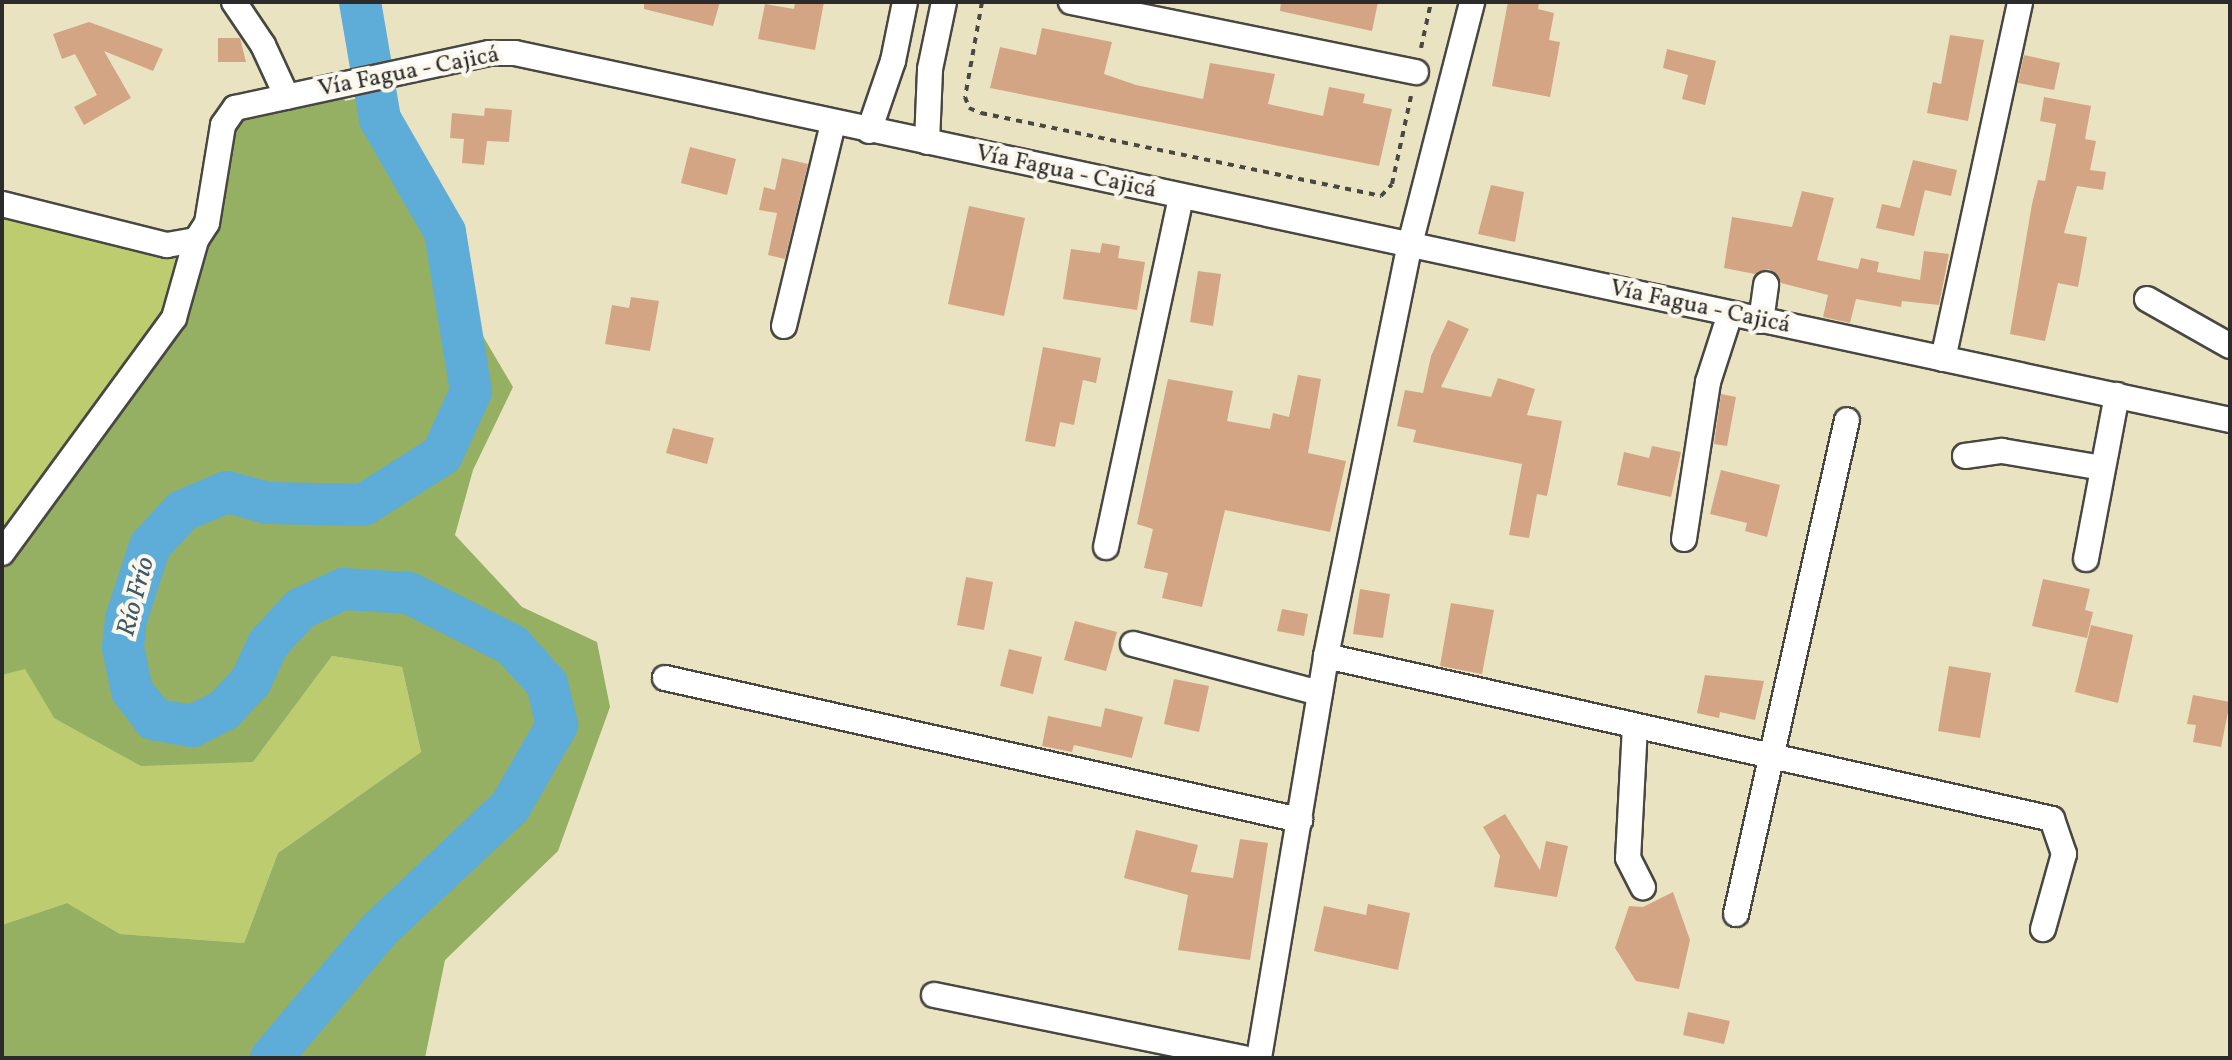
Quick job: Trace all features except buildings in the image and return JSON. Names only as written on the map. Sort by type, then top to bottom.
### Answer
[{"type":"street","points":[[234,2],[263,45],[287,97]]},
{"type":"street","points":[[1071,2],[1416,72]]},
{"type":"street","points":[[1259,1058],[1326,656],[1409,248],[1472,2]]},
{"type":"street","points":[[1943,359],[2020,2]]},
{"type":"street","points":[[869,131],[893,61],[904,5],[942,10],[930,69],[927,142]]},
{"type":"street","name":"Vía Fagua - Cajicá","points":[[2,553],[174,318],[196,240],[207,223],[223,125],[235,108],[489,53],[515,53],[1409,248],[2230,420]]},
{"type":"street","points":[[893,61],[930,69]]},
{"type":"street","points":[[784,326],[833,124]]},
{"type":"street","points":[[1106,547],[1181,197]]},
{"type":"street","points":[[2,204],[167,245],[196,240]]},
{"type":"street","points":[[1761,321],[1766,284]]},
{"type":"street","points":[[2147,299],[2230,346]]},
{"type":"street","points":[[1684,539],[1708,382],[1730,314]]},
{"type":"street","points":[[2086,559],[2117,395]]},
{"type":"street","points":[[1736,914],[1774,758],[1847,420]]},
{"type":"street","points":[[1965,456],[2002,451],[2103,468]]},
{"type":"street","points":[[1133,644],[1320,693]]},
{"type":"street","points":[[1326,656],[2052,819],[2064,854],[2043,929]]},
{"type":"street","points":[[665,678],[1300,820]]},
{"type":"street","points":[[1635,726],[1628,858],[1643,887]]},
{"type":"street","points":[[934,995],[1244,1058]]},
{"type":"path","points":[[982,2],[965,97],[969,108],[1381,196],[1392,184],[1431,2]]},
{"type":"green space","points":[[341,87],[345,101],[377,94],[380,119],[393,149],[445,232],[458,310],[477,326],[513,387],[473,470],[455,535],[522,607],[597,642],[610,707],[558,851],[445,960],[425,1058],[2,1058],[2,925],[67,903],[120,934],[244,943],[278,853],[421,752],[402,667],[332,656],[253,762],[141,766],[54,718],[25,669],[2,675],[2,553],[147,358],[235,108]]},
{"type":"green space","points":[[2,204],[196,240],[174,318],[2,553]]},
{"type":"green space","points":[[332,656],[402,667],[421,752],[278,853],[244,943],[120,934],[67,903],[2,925],[2,675],[25,668],[54,718],[253,762]]},
{"type":"waterway","name":"Río Frío","points":[[271,1058],[381,928],[510,807],[557,725],[547,684],[512,645],[409,593],[343,589],[300,609],[268,644],[251,681],[224,710],[192,726],[154,719],[132,691],[123,647],[126,619],[150,546],[182,511],[227,492],[268,503],[363,505],[442,455],[471,391],[445,232],[380,119],[360,2]]}]
